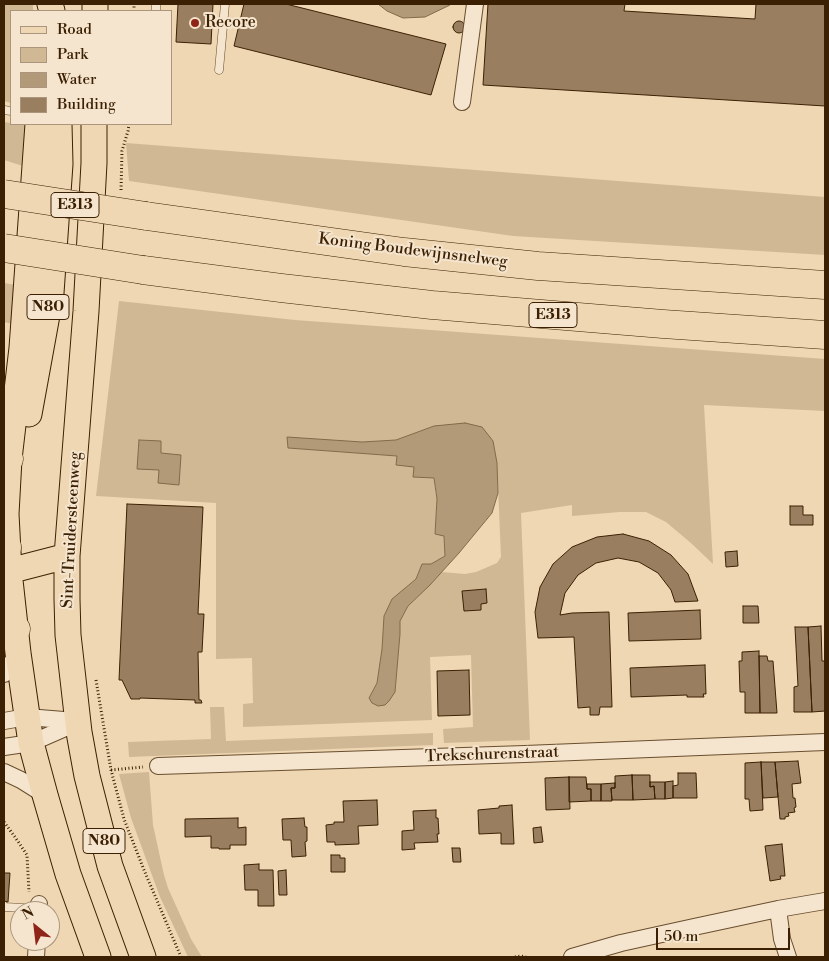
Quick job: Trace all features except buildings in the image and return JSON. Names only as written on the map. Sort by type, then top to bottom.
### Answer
[{"type":"highway","name":"Koning Boudewijnsnelweg","points":[[4,194],[404,252],[538,266],[825,285]]},
{"type":"highway","name":"E313","points":[[4,248],[144,270],[432,305],[673,325],[825,335]]},
{"type":"main road","name":"N80","points":[[38,125],[22,348],[7,470],[6,559],[13,635],[16,719],[32,743],[68,874],[98,957]]},
{"type":"main road","name":"N80","points":[[7,470],[20,466],[51,293],[60,164],[58,125]]},
{"type":"main road","name":"Sint-Truidersteenweg","points":[[94,125],[94,163],[86,311],[67,556],[68,635],[79,732],[87,776],[110,866],[143,957]]},
{"type":"main road","points":[[6,559],[67,556]]},
{"type":"street","points":[[462,102],[475,4]]},
{"type":"street","points":[[4,674],[13,635]]},
{"type":"street","points":[[16,719],[79,722]]},
{"type":"street","points":[[4,747],[32,743],[79,722]]},
{"type":"street","name":"Trekschurenstraat","points":[[158,766],[825,742]]},
{"type":"street","points":[[4,772],[45,795]]},
{"type":"street","points":[[572,957],[621,943],[825,902]]},
{"type":"street","points":[[778,910],[782,939],[788,957]]},
{"type":"lane","points":[[218,70],[225,4]]},
{"type":"path","points":[[120,197],[122,151],[129,125]]},
{"type":"path","points":[[96,675],[111,770],[124,819],[181,957]]},
{"type":"path","points":[[111,770],[158,766]]},
{"type":"path","points":[[4,822],[27,856],[28,874]]},
{"type":"path","points":[[515,957],[526,957]]},
{"type":"green space","points":[[4,4],[33,4],[33,10],[10,10],[10,103],[4,101]]},
{"type":"green space","points":[[4,122],[10,123],[10,125],[26,125],[23,166],[4,160]]},
{"type":"green space","points":[[126,143],[825,197],[825,255],[513,236],[129,181]]},
{"type":"green space","points":[[4,283],[16,285],[13,324],[4,322]]},
{"type":"green space","points":[[119,301],[295,320],[825,359],[825,411],[704,405],[713,564],[666,522],[646,512],[572,516],[572,505],[521,513],[530,740],[444,743],[443,729],[473,727],[471,655],[430,657],[432,720],[243,727],[243,704],[253,703],[252,658],[216,659],[216,503],[96,496]],"holes":[[[434,426],[497,463],[501,557],[497,563],[476,572],[465,574],[442,572],[408,606],[400,621],[395,692],[369,698],[377,683],[384,616],[392,599],[416,579],[422,564],[431,564],[445,556],[444,535],[435,534],[437,499],[434,478],[397,456],[288,448],[287,438],[362,442],[396,440]]]},
{"type":"green space","points":[[210,707],[224,707],[226,741],[433,733],[433,745],[129,757],[128,742],[211,739]]},
{"type":"green space","points":[[149,772],[153,825],[164,875],[191,939],[202,957],[188,957],[160,897],[131,818],[119,774]]},
{"type":"water","points":[[378,4],[450,5],[425,17],[403,18],[387,11]]},
{"type":"water","points":[[465,423],[482,427],[493,441],[497,463],[498,493],[492,513],[459,553],[408,606],[400,621],[395,692],[385,705],[378,706],[372,703],[369,698],[377,683],[384,616],[392,599],[416,579],[422,564],[431,564],[445,556],[444,536],[435,534],[437,499],[434,478],[413,477],[414,467],[396,465],[397,456],[288,448],[287,437],[362,442],[396,440],[434,426]]},
{"type":"water","points":[[139,440],[161,441],[161,453],[181,455],[179,485],[158,483],[159,470],[137,469]]},
{"type":"place","name":"Recore","points":[[195,23]]}]
